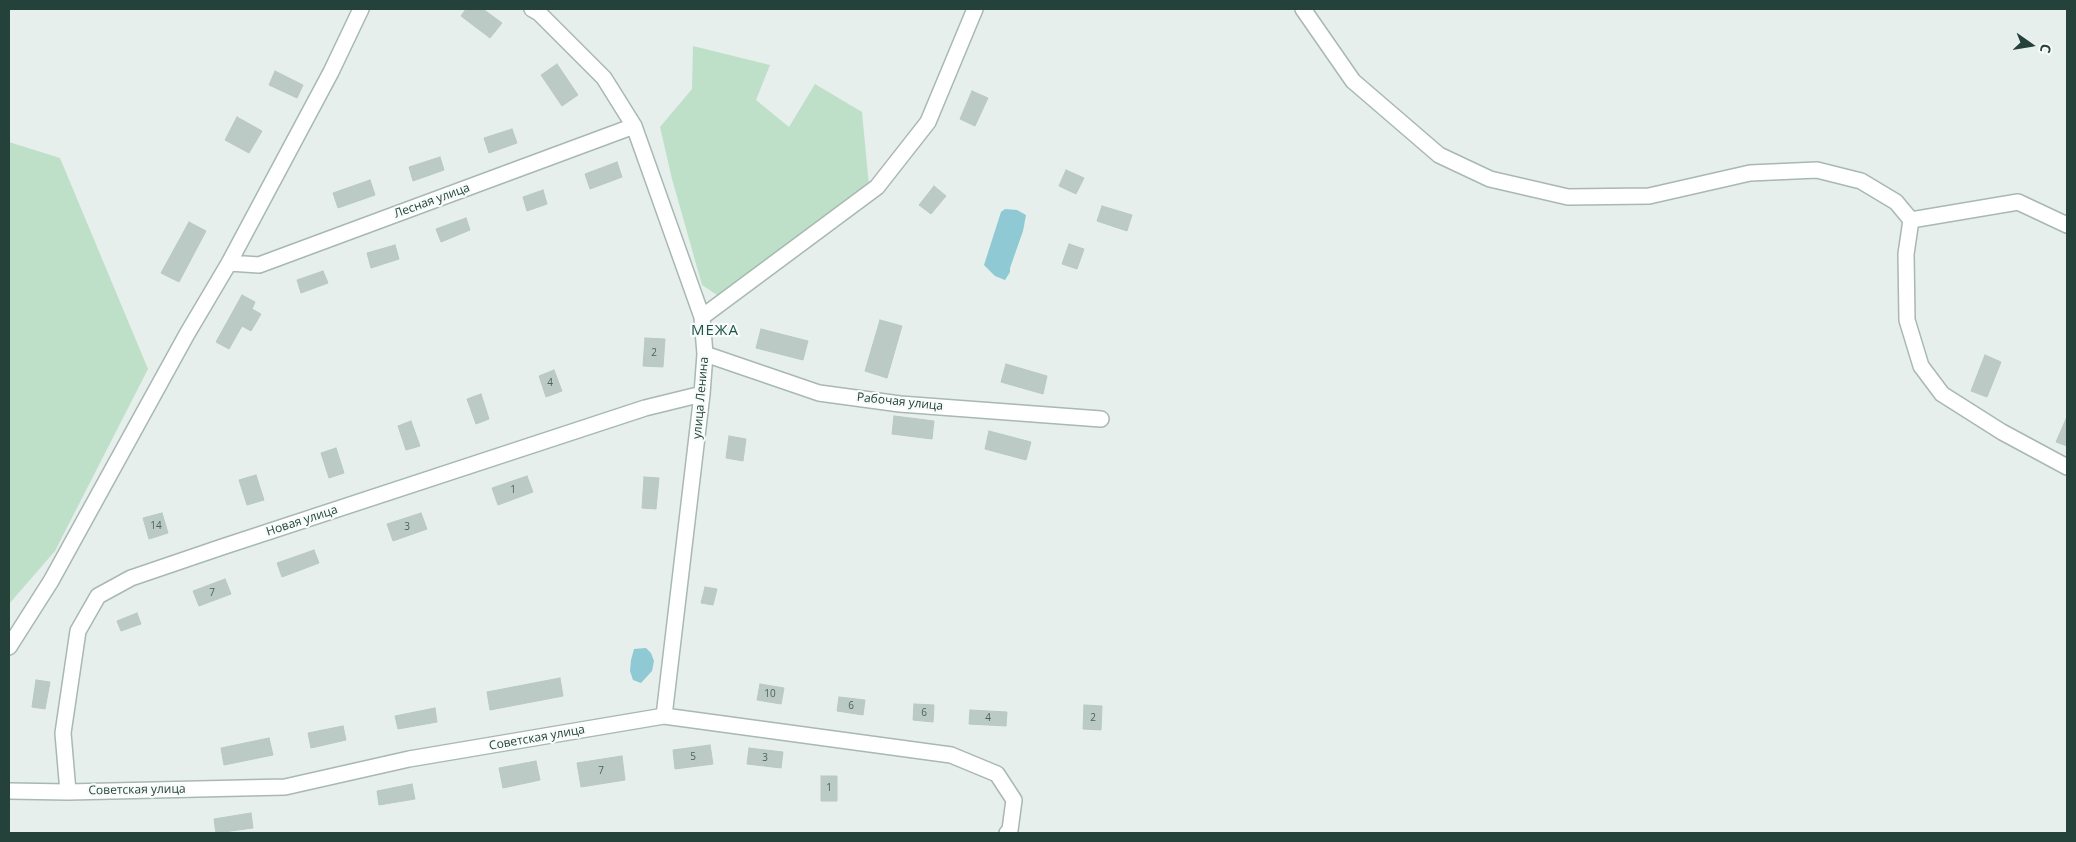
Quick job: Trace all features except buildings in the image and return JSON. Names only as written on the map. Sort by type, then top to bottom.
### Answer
[{"type":"street","points":[[9,647],[51,581],[186,334],[229,263],[331,72],[361,9]]},
{"type":"street","name":"улица Ленина","points":[[532,9],[540,13],[604,78],[634,126],[702,317],[705,354],[702,394],[664,716]]},
{"type":"street","points":[[702,317],[877,187],[928,122],[974,9]]},
{"type":"street","points":[[1303,9],[1353,81],[1439,155],[1490,179],[1568,197],[1649,196],[1750,173],[1818,170],[1861,182],[1896,202],[1911,220],[1906,254],[1907,320],[1921,366],[1942,394],[2002,432],[2067,467]]},
{"type":"street","name":"Лесная улица","points":[[229,263],[259,265],[634,126]]},
{"type":"street","points":[[1911,220],[2018,202],[2067,226]]},
{"type":"street","name":"Рабочая улица","points":[[705,354],[820,392],[900,404],[1101,419]]},
{"type":"street","name":"Новая улица","points":[[68,792],[63,733],[78,631],[98,596],[131,578],[222,547],[645,408],[702,394]]},
{"type":"street","name":"Советская улица","points":[[9,791],[68,792],[285,787],[409,759],[664,716],[951,755],[998,774],[1014,800],[1010,830],[1007,833]]},
{"type":"green space","points":[[693,46],[770,65],[756,100],[789,127],[815,84],[862,112],[869,186],[717,295],[702,285],[672,179],[660,127],[692,89]]},
{"type":"green space","points":[[9,142],[60,158],[148,369],[55,551],[9,604]]},
{"type":"water","points":[[1005,209],[1017,210],[1026,215],[1010,272],[1005,280],[995,276],[984,265],[1001,212]]},
{"type":"water","points":[[646,648],[651,653],[654,661],[652,671],[641,683],[633,680],[630,671],[631,660],[634,649]]},
{"type":"district","name":"МЕЖА","points":[[715,331]]}]
